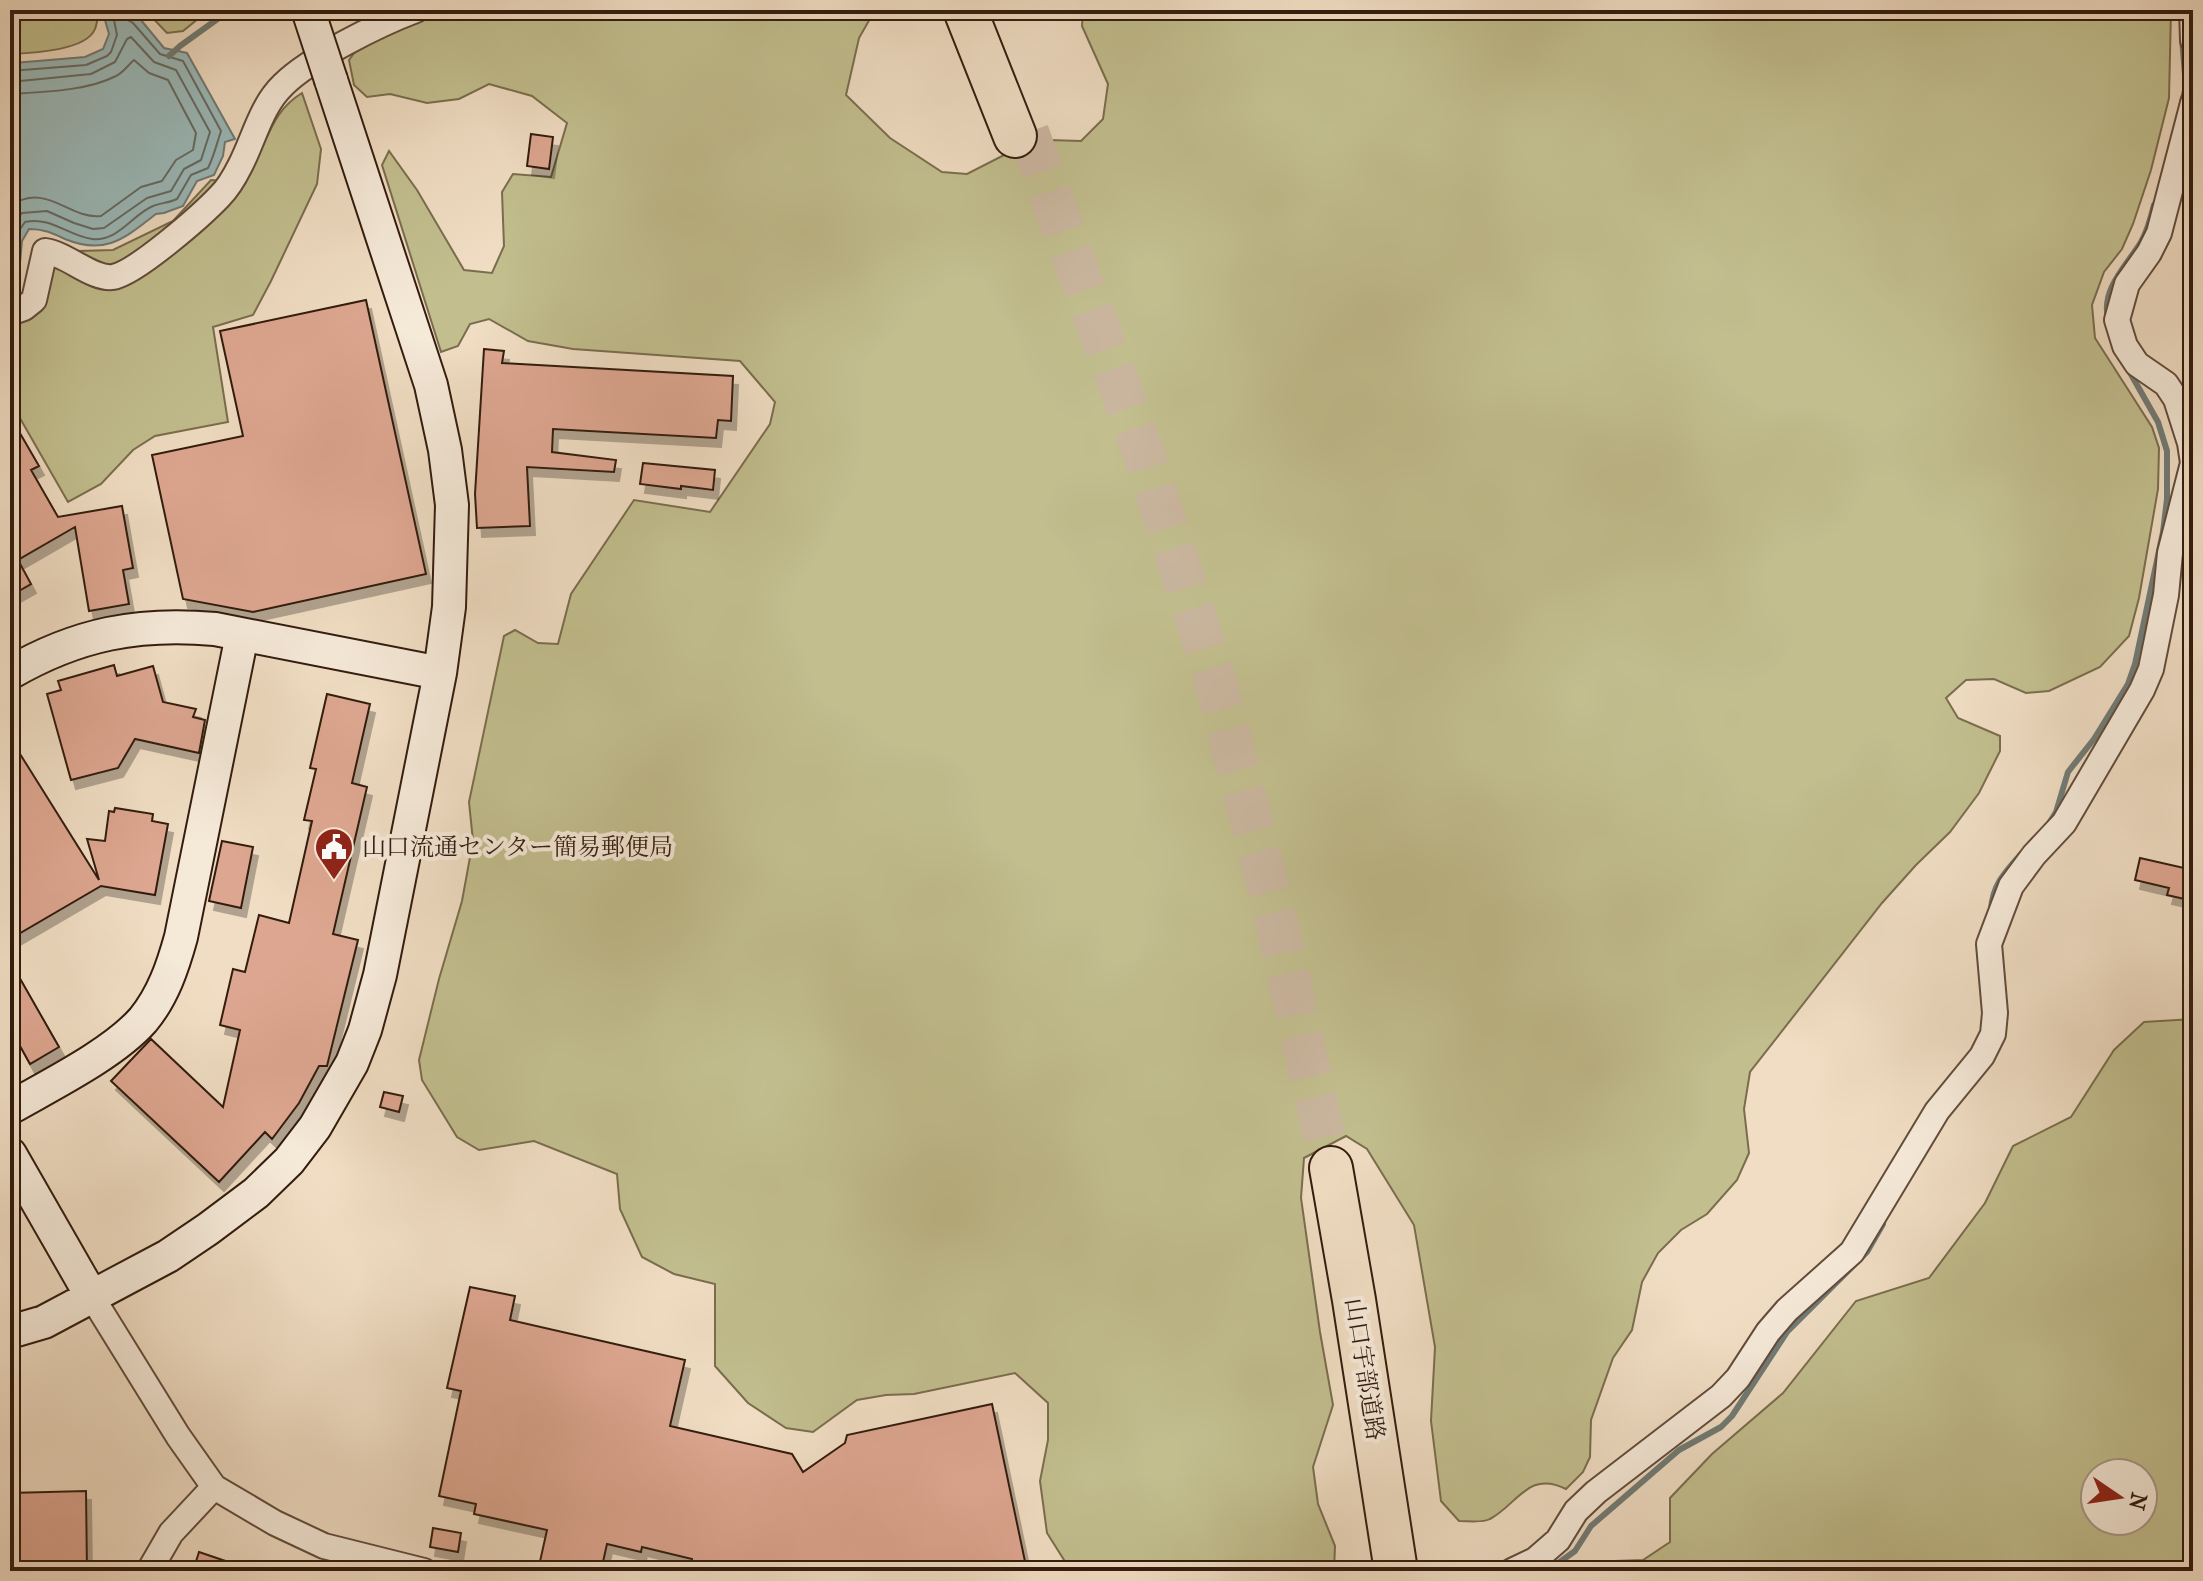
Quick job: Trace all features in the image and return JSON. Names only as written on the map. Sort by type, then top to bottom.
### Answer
[{"type":"highway","points":[[965,10],[1021,134],[981,10]]},
{"type":"highway","name":"山口宇部道路","points":[[1326,1169],[1381,1513],[1385,1571]]},
{"type":"highway","name":"山口宇部道路","points":[[1381,1513],[1396,1571]]},
{"type":"street","points":[[10,1332],[44,1322],[168,1256],[256,1193],[289,1161],[332,1100],[365,1030],[380,975],[440,673],[449,607],[452,505],[445,450],[431,385],[308,10]]},
{"type":"street","points":[[10,313],[34,300],[45,251],[56,252],[101,276],[113,277],[128,271],[159,249],[222,194],[239,168],[270,100],[283,85],[340,47],[416,10]]},
{"type":"street","points":[[2192,10],[2193,40]]},
{"type":"street","points":[[1512,1571],[1535,1560],[1558,1540],[1576,1511],[1596,1492],[1721,1396],[1738,1378],[1768,1332],[1787,1310],[1852,1252],[1937,1111],[1982,1056],[1993,1034],[1995,1013],[1989,944],[2011,886],[2064,823],[2142,690],[2151,669],[2166,595],[2170,553],[2193,463],[2176,399],[2166,384],[2137,364],[2125,346],[2117,320],[2127,284],[2159,233],[2193,103]]},
{"type":"street","points":[[10,673],[66,645],[152,626],[180,626],[215,629],[440,673]]},
{"type":"street","points":[[10,1108],[112,1047],[143,1020],[173,968],[242,635]]},
{"type":"street","points":[[10,1154],[92,1297],[178,1436],[214,1487],[275,1523],[324,1546],[424,1571]]},
{"type":"street","points":[[149,1571],[171,1533],[214,1487]]},
{"type":"shaded area","points":[[10,10],[99,10],[95,29],[81,42],[57,49],[10,54]]},
{"type":"shaded area","points":[[145,10],[209,10],[183,31],[167,33]]},
{"type":"shaded area","points":[[426,10],[875,10],[859,38],[846,95],[890,138],[942,172],[967,174],[1010,152],[1049,140],[1081,141],[1103,119],[1108,84],[1082,26],[1083,10],[2171,10],[2169,98],[2151,170],[2133,224],[2122,249],[2104,272],[2092,305],[2095,338],[2152,427],[2159,448],[2158,489],[2139,598],[2129,636],[2100,667],[2049,691],[2026,693],[1994,679],[1966,680],[1946,698],[1958,718],[2000,736],[2000,751],[1979,793],[1950,832],[1882,903],[1750,1072],[1744,1109],[1749,1153],[1737,1180],[1707,1214],[1681,1230],[1658,1253],[1642,1282],[1632,1330],[1613,1358],[1591,1420],[1590,1457],[1583,1472],[1566,1489],[1553,1484],[1533,1486],[1500,1513],[1480,1521],[1459,1521],[1441,1501],[1431,1421],[1435,1347],[1414,1225],[1367,1149],[1346,1136],[1304,1158],[1301,1198],[1333,1405],[1313,1467],[1318,1504],[1335,1546],[1334,1571],[1071,1571],[1047,1533],[1040,1481],[1048,1440],[1048,1403],[1015,1373],[914,1394],[857,1400],[813,1432],[786,1428],[748,1403],[715,1366],[715,1284],[674,1274],[642,1257],[620,1209],[617,1174],[534,1141],[479,1150],[457,1137],[422,1080],[419,1060],[462,901],[473,841],[469,802],[504,636],[515,630],[538,643],[558,644],[571,594],[634,500],[710,512],[770,424],[775,402],[740,361],[573,349],[528,341],[489,319],[470,324],[458,346],[441,352],[382,165],[389,151],[417,190],[464,270],[492,273],[504,246],[502,192],[513,174],[551,177],[567,123],[532,96],[489,84],[459,99],[427,103],[390,94],[367,97],[354,85],[349,60],[361,44]]},
{"type":"shaded area","points":[[302,93],[321,149],[317,184],[253,315],[213,327],[228,422],[155,436],[133,450],[101,484],[68,502],[17,413],[10,413],[10,295],[21,295],[51,242],[79,251],[113,250],[173,221],[211,180],[237,182],[256,159],[280,113]]},
{"type":"shaded area","points":[[2193,1019],[2193,1571],[1611,1571],[1615,1561],[1643,1560],[1670,1542],[1670,1498],[1712,1454],[1783,1393],[1856,1301],[1929,1278],[1985,1203],[2013,1146],[2071,1117],[2114,1050],[2144,1022]]},
{"type":"water","points":[[103,13],[136,14],[164,48],[187,53],[235,139],[225,142],[223,156],[214,175],[197,181],[183,206],[156,214],[114,242],[92,246],[29,229],[22,241],[19,274],[12,286],[10,65],[85,57],[103,49],[109,34]]},
{"type":"building","points":[[531,134],[553,137],[549,169],[527,166]]},
{"type":"building","points":[[366,300],[426,574],[253,612],[183,599],[152,455],[243,436],[220,331]]},
{"type":"building","points":[[484,349],[504,351],[502,363],[733,376],[731,421],[718,420],[716,438],[553,429],[552,452],[616,460],[614,472],[527,467],[530,526],[477,528],[475,494]]},
{"type":"building","points":[[10,416],[39,466],[31,470],[58,517],[122,506],[133,568],[123,570],[129,604],[89,611],[75,527],[18,560],[31,584],[10,596]]},
{"type":"building","points":[[643,463],[715,470],[713,490],[640,484]]},
{"type":"building","points":[[114,665],[117,676],[153,666],[163,702],[196,709],[193,717],[205,720],[199,753],[135,739],[118,768],[71,780],[47,694],[61,690],[58,681]]},
{"type":"building","points":[[327,694],[370,704],[352,783],[367,787],[333,934],[358,940],[327,1066],[319,1066],[299,1103],[272,1139],[265,1132],[219,1182],[111,1081],[151,1039],[223,1107],[240,1030],[220,1025],[233,969],[245,972],[259,915],[289,923],[312,821],[304,820],[316,769],[310,768]]},
{"type":"building","points":[[10,738],[99,880],[87,839],[105,841],[109,811],[114,812],[115,808],[153,814],[152,821],[168,824],[155,895],[101,886],[10,939]]},
{"type":"building","points":[[222,841],[253,847],[241,908],[209,901]]},
{"type":"building","points":[[2140,858],[2193,870],[2193,901],[2167,895],[2169,888],[2135,880]]},
{"type":"building","points":[[10,961],[59,1047],[30,1064],[10,1028]]},
{"type":"building","points":[[384,1092],[403,1096],[399,1112],[380,1107]]},
{"type":"building","points":[[470,1287],[515,1296],[510,1320],[685,1360],[670,1426],[792,1454],[803,1472],[845,1443],[847,1435],[992,1404],[1027,1571],[690,1571],[692,1559],[642,1547],[641,1552],[607,1544],[601,1571],[559,1571],[539,1566],[547,1530],[474,1514],[476,1504],[439,1496],[461,1391],[447,1388]]},
{"type":"building","points":[[86,1491],[87,1571],[10,1571],[10,1493]]},
{"type":"building","points":[[433,1528],[461,1533],[458,1552],[430,1547]]},
{"type":"building","points":[[199,1552],[246,1568],[245,1571],[193,1571]]},
{"type":"waterway","points":[[169,56],[230,10]]},
{"type":"waterway","points":[[2182,38],[2186,87],[2182,102]]},
{"type":"waterway","points":[[2108,318],[2108,297],[2112,287],[2143,238],[2154,205]]},
{"type":"waterway","points":[[2048,825],[2056,812],[2068,772],[2094,739],[2128,684],[2163,532],[2167,451],[2158,422],[2128,369]]},
{"type":"waterway","points":[[1991,909],[1997,885],[2021,854]]},
{"type":"waterway","points":[[1543,1571],[1575,1551],[1591,1526],[1679,1450],[1721,1427],[1732,1416],[1787,1332],[1867,1252],[1883,1224]]},
{"type":"tunnel","points":[[1028,132],[1147,463],[1213,673],[1271,897],[1331,1168]]},
{"type":"place","name":"山口流通センター簡易郵便局","points":[[334,881]]}]
